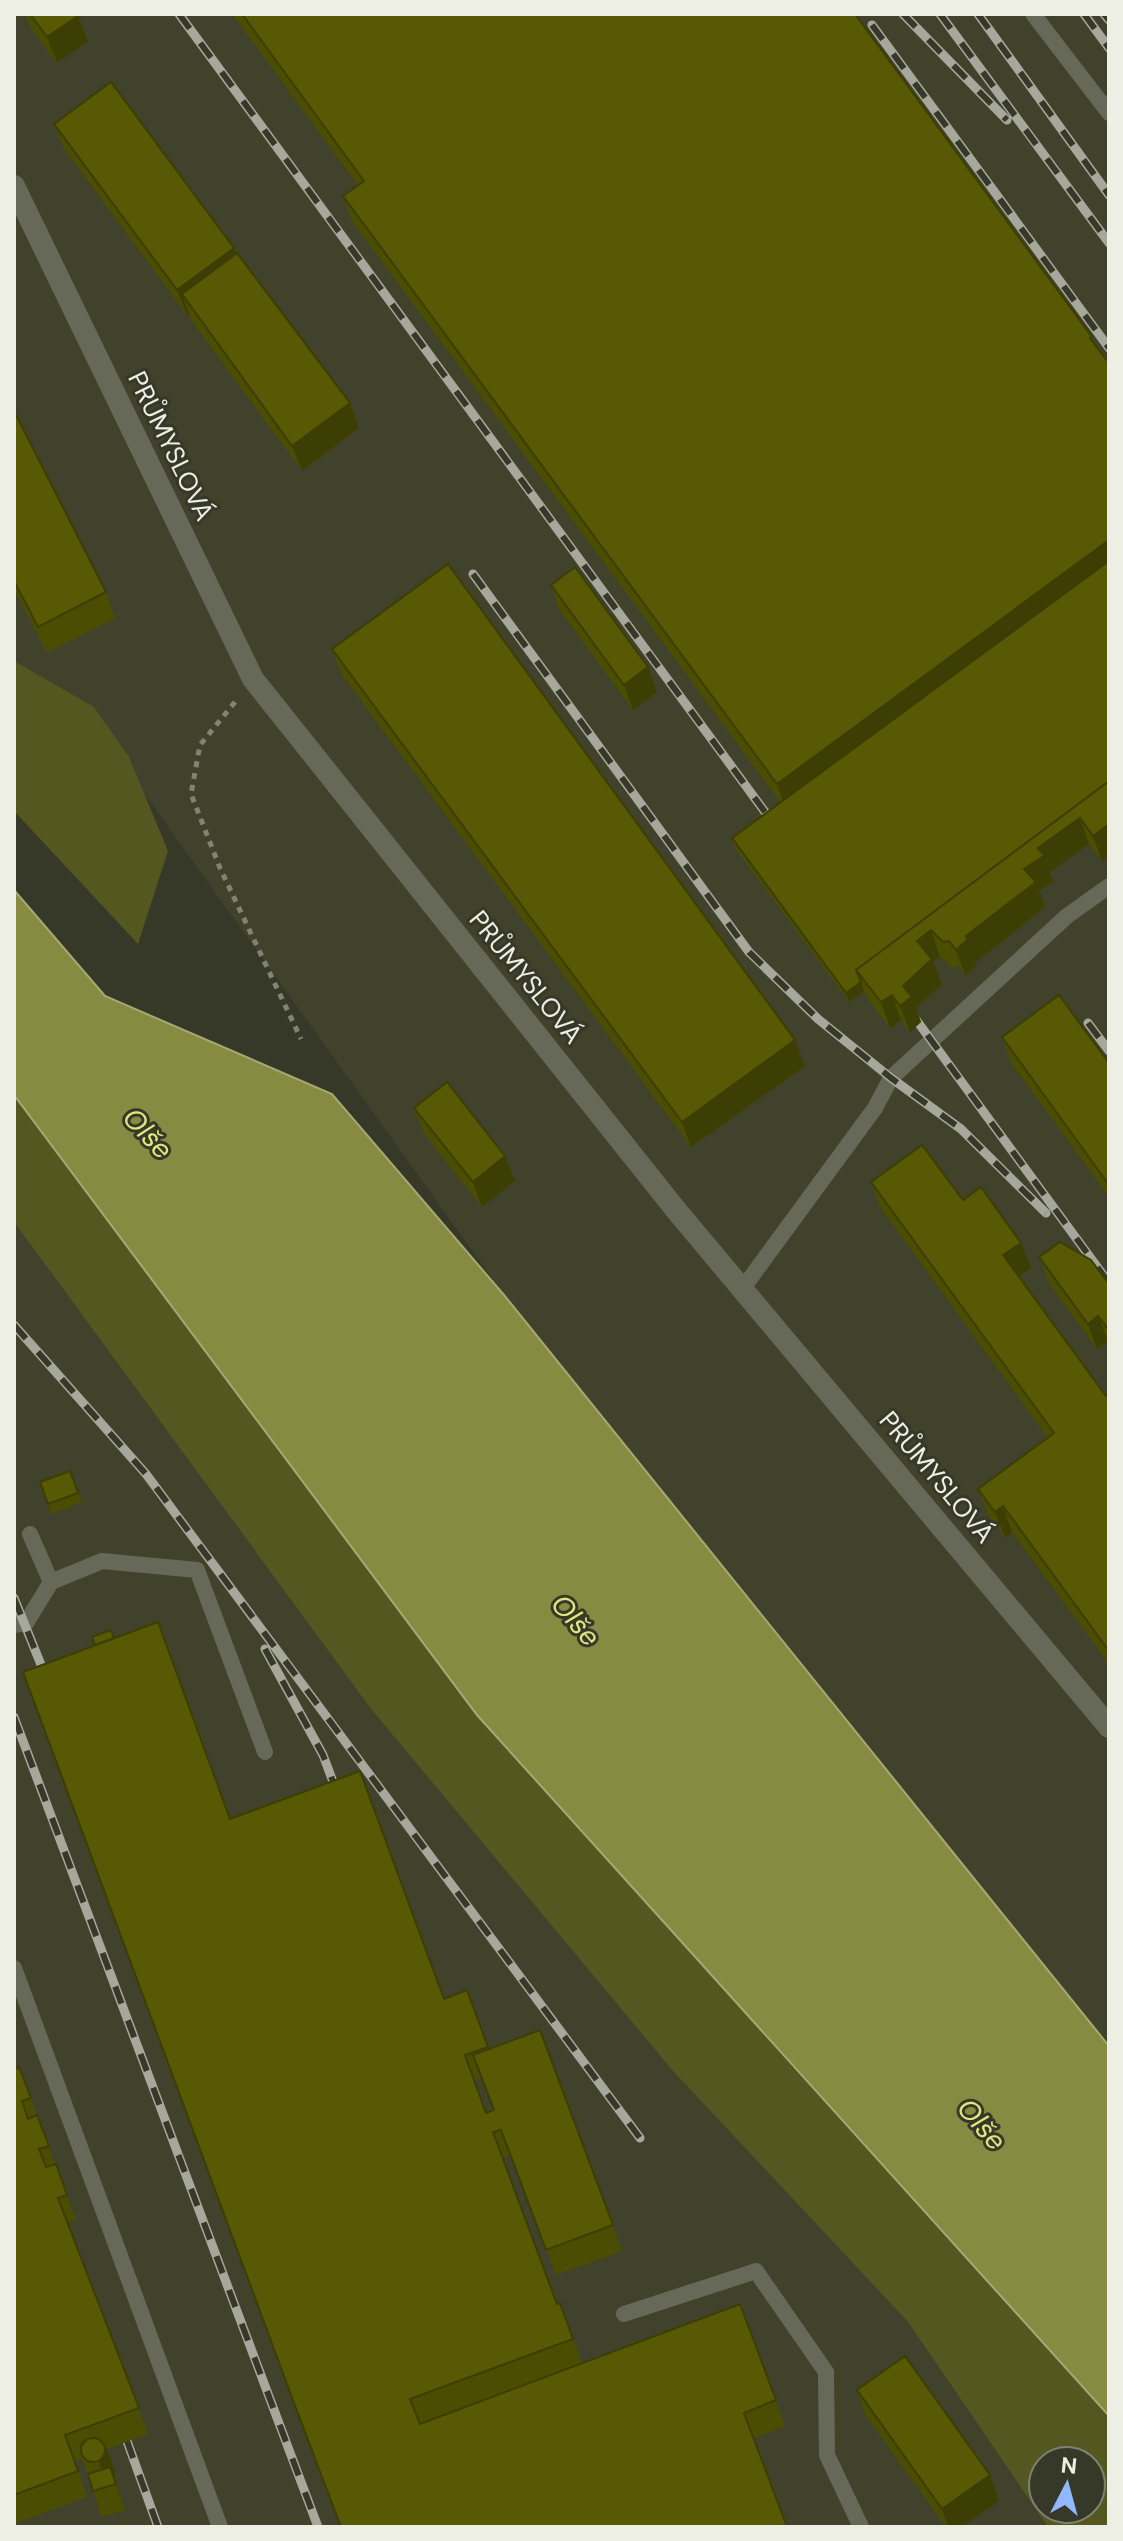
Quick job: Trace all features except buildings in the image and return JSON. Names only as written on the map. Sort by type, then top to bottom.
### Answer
[{"type":"street","name":"PRŮMYSLOVÁ","points":[[14,186],[253,679],[676,1210],[1109,1727]]},
{"type":"lane","points":[[1033,14],[1109,113]]},
{"type":"lane","points":[[743,1288],[875,1108],[891,1078],[1067,916],[1109,886]]},
{"type":"lane","points":[[30,1534],[51,1582]]},
{"type":"lane","points":[[14,1625],[26,1623],[51,1582],[102,1561],[197,1570],[265,1752]]},
{"type":"lane","points":[[14,1968],[215,2525]]},
{"type":"lane","points":[[624,2314],[756,2271],[826,2372],[827,2455],[861,2527]]},
{"type":"path","points":[[253,679],[200,745],[191,794],[220,868],[301,1039]]},
{"type":"shaded area","points":[[14,14],[1109,14],[1109,2046],[504,1295],[143,792],[129,757],[15,663]]},
{"type":"shaded area","points":[[14,661],[94,707],[129,757],[168,851],[138,944],[14,811]]},
{"type":"shaded area","points":[[14,1095],[477,1715],[1109,2416],[1109,2527],[1047,2525],[1107,2525],[1107,2445],[1027,2445],[1027,2496],[908,2322],[672,2070],[371,1709],[14,1222]]},
{"type":"shaded area","points":[[14,1222],[371,1709],[672,2070],[908,2322],[1027,2496],[1027,2525],[1048,2527],[14,2527]]},
{"type":"water","name":"Olše","points":[[14,890],[105,996],[332,1094],[504,1295],[1109,2046],[1109,2416],[477,1715],[14,1095]]},
{"type":"railway","points":[[179,14],[779,831]]},
{"type":"railway","points":[[903,14],[1007,120]]},
{"type":"railway","points":[[940,14],[1109,243]]},
{"type":"railway","points":[[978,14],[1109,195]]},
{"type":"railway","points":[[1084,14],[1109,48]]},
{"type":"railway","points":[[1104,14],[1109,20]]},
{"type":"railway","points":[[872,25],[1109,348]]},
{"type":"railway","points":[[473,574],[749,952],[818,1019],[961,1129],[1046,1213]]},
{"type":"railway","points":[[906,1006],[1109,1283]]},
{"type":"railway","points":[[1088,1023],[1109,1051]]},
{"type":"railway","points":[[14,1325],[146,1474],[640,2138]]},
{"type":"railway","points":[[14,1598],[50,1687]]},
{"type":"railway","points":[[265,1649],[323,1755],[341,1803]]},
{"type":"railway","points":[[14,1717],[318,2527]]},
{"type":"railway","points":[[127,2441],[158,2527]]}]
